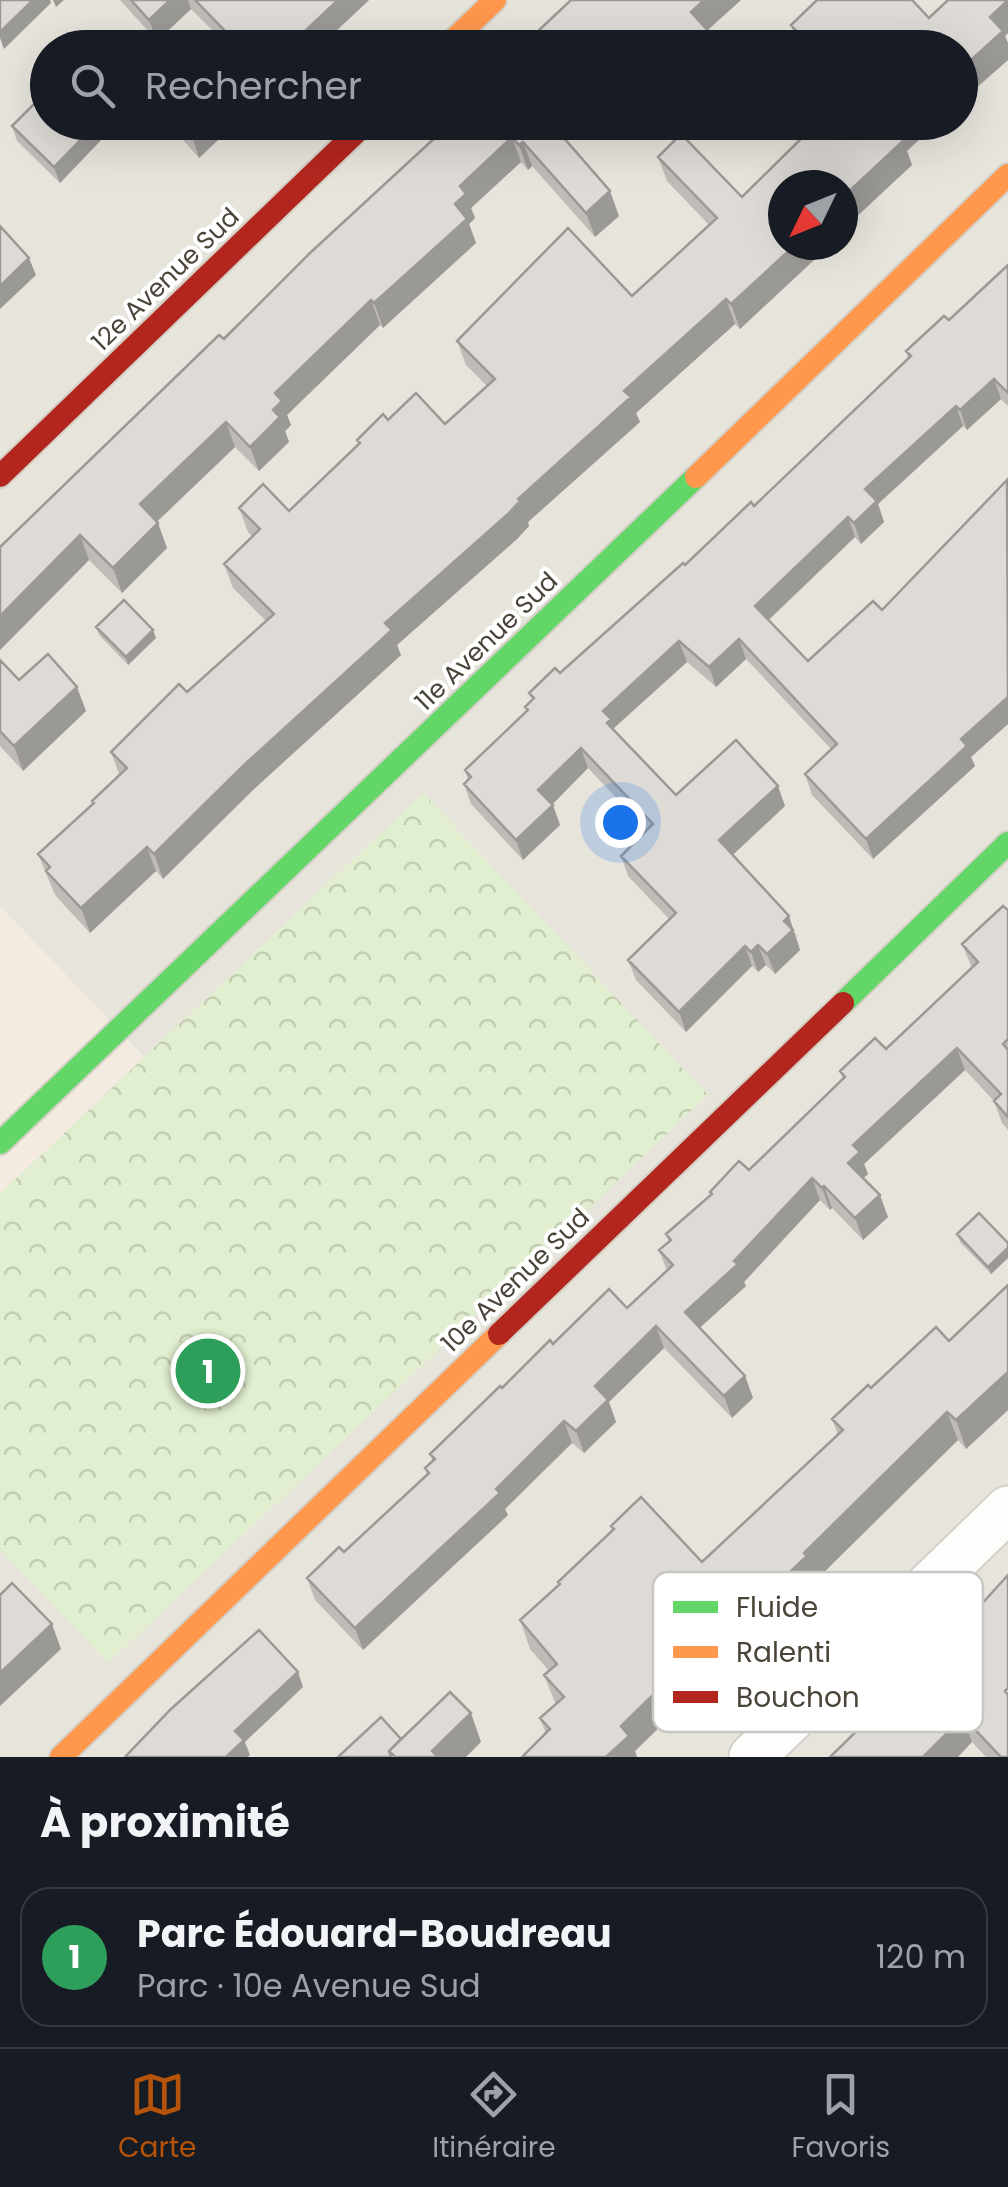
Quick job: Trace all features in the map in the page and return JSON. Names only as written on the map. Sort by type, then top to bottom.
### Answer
[{"type":"street","points":[[464,30],[495,0]]},
{"type":"street","name":"12e Avenue Sud","points":[[0,476],[348,140]]},
{"type":"street","name":"11e Avenue Sud","points":[[0,1144],[376,787],[1008,175]]},
{"type":"street","name":"10e Avenue Sud","points":[[62,1757],[1008,843]]},
{"type":"street","points":[[943,1572],[1008,1509]]},
{"type":"street","points":[[752,1757],[778,1732]]},
{"type":"shaded area","points":[[0,0],[1008,0],[1008,1757],[0,1757],[0,1194],[144,1057],[0,906]]},
{"type":"shaded area","points":[[0,906],[144,1057],[0,1194]]},
{"type":"green space","points":[[423,793],[708,1095],[108,1663],[0,1549],[0,1194]]},
{"type":"building","points":[[0,0],[33,0],[0,32]]},
{"type":"building","points":[[131,0],[170,0],[149,20]]},
{"type":"building","points":[[195,0],[338,0],[306,30],[224,30]]},
{"type":"building","points":[[571,0],[704,0],[691,12],[708,30],[539,30]]},
{"type":"building","points":[[817,0],[912,0],[929,18],[948,0],[1008,0],[990,17],[1003,31],[978,54],[978,30],[796,30],[791,25]]},
{"type":"building","points":[[30,108],[30,140],[80,140],[54,167],[12,126]]},
{"type":"building","points":[[432,140],[509,140],[460,186],[466,194],[455,204],[467,219],[374,303],[371,300],[275,393],[282,401],[273,410],[280,417],[250,447],[226,422],[140,504],[158,523],[113,568],[80,535],[0,616],[0,547],[219,335],[224,339]]},
{"type":"building","points":[[515,140],[566,140],[610,191],[586,213],[523,142],[519,145]]},
{"type":"building","points":[[675,140],[687,140],[742,197],[768,171],[768,260],[779,260],[731,304],[726,299],[624,391],[631,397],[385,623],[392,630],[244,765],[154,854],[147,847],[81,908],[46,871],[50,867],[38,854],[127,768],[111,752],[179,684],[187,692],[274,614],[224,564],[260,529],[239,508],[263,484],[289,511],[360,443],[357,440],[383,414],[388,420],[416,393],[445,424],[495,379],[457,341],[568,228],[632,296],[717,218],[658,157]]},
{"type":"building","points":[[800,140],[903,141],[858,183],[858,170],[769,170]]},
{"type":"building","points":[[0,226],[29,258],[0,286]]},
{"type":"building","points":[[1008,265],[1008,393],[994,379],[960,410],[956,406],[865,489],[877,501],[854,523],[848,517],[755,606],[808,661],[873,601],[882,610],[1007,480],[1008,697],[961,739],[967,746],[866,839],[805,774],[837,744],[739,639],[709,667],[679,641],[603,711],[611,719],[607,723],[676,795],[736,740],[778,786],[719,840],[789,916],[784,921],[793,930],[767,954],[758,945],[751,952],[745,946],[679,1012],[628,960],[676,913],[621,856],[653,824],[581,748],[538,790],[553,805],[516,840],[464,784],[471,777],[465,770],[528,710],[525,707],[534,698],[529,693],[555,668],[560,673],[751,502],[754,506],[911,356],[906,351],[944,316],[949,320]]},
{"type":"building","points":[[124,600],[153,630],[126,657],[96,627]]},
{"type":"building","points":[[48,654],[77,687],[14,746],[0,731],[0,660],[19,680]]},
{"type":"building","points":[[1003,906],[1008,910],[1008,1039],[1003,1044],[1008,1050],[1008,1117],[994,1101],[1001,1094],[957,1048],[853,1145],[860,1152],[848,1163],[880,1195],[855,1218],[812,1178],[734,1261],[738,1264],[685,1312],[745,1376],[724,1396],[656,1326],[595,1386],[608,1400],[576,1431],[564,1421],[496,1489],[500,1493],[355,1628],[307,1578],[339,1547],[344,1552],[429,1473],[425,1468],[435,1459],[430,1454],[609,1289],[627,1308],[673,1265],[659,1250],[671,1240],[666,1234],[712,1194],[739,1161],[749,1170],[845,1077],[840,1071],[875,1038],[886,1049],[978,962],[962,944]]},
{"type":"building","points":[[979,1213],[1008,1243],[1008,1248],[988,1267],[957,1234]]},
{"type":"building","points":[[1008,1285],[1008,1372],[956,1420],[947,1412],[804,1553],[807,1556],[790,1572],[653,1572],[653,1695],[621,1726],[629,1736],[606,1757],[522,1757],[550,1729],[540,1718],[564,1697],[544,1675],[557,1664],[520,1620],[614,1529],[611,1526],[641,1497],[702,1562],[843,1430],[832,1419],[868,1385],[871,1388],[936,1327],[949,1341]]},
{"type":"building","points":[[1008,1575],[1008,1757],[1001,1757],[977,1732],[983,1732],[983,1602]]},
{"type":"building","points":[[12,1583],[52,1624],[0,1673],[0,1595]]},
{"type":"building","points":[[259,1630],[298,1672],[235,1731],[244,1740],[226,1757],[125,1757],[171,1709]]},
{"type":"building","points":[[450,1692],[471,1713],[432,1751],[438,1757],[395,1757],[389,1751]]},
{"type":"building","points":[[381,1717],[401,1739],[389,1751],[391,1757],[338,1757]]},
{"type":"building","points":[[856,1732],[948,1732],[923,1757],[830,1757]]},
{"type":"traffic: fast","points":[[0,1143],[696,477]]},
{"type":"traffic: fast","points":[[843,1003],[1008,843]]},
{"type":"traffic: slow","points":[[464,30],[495,0]]},
{"type":"traffic: slow","points":[[696,477],[1008,175]]},
{"type":"traffic: slow","points":[[61,1757],[499,1334]]},
{"type":"traffic: jam","points":[[0,476],[348,140]]},
{"type":"traffic: jam","points":[[499,1334],[843,1003]]},
{"type":"place","name":"Parc Édouard-Boudreau","points":[[208,1371]]}]
